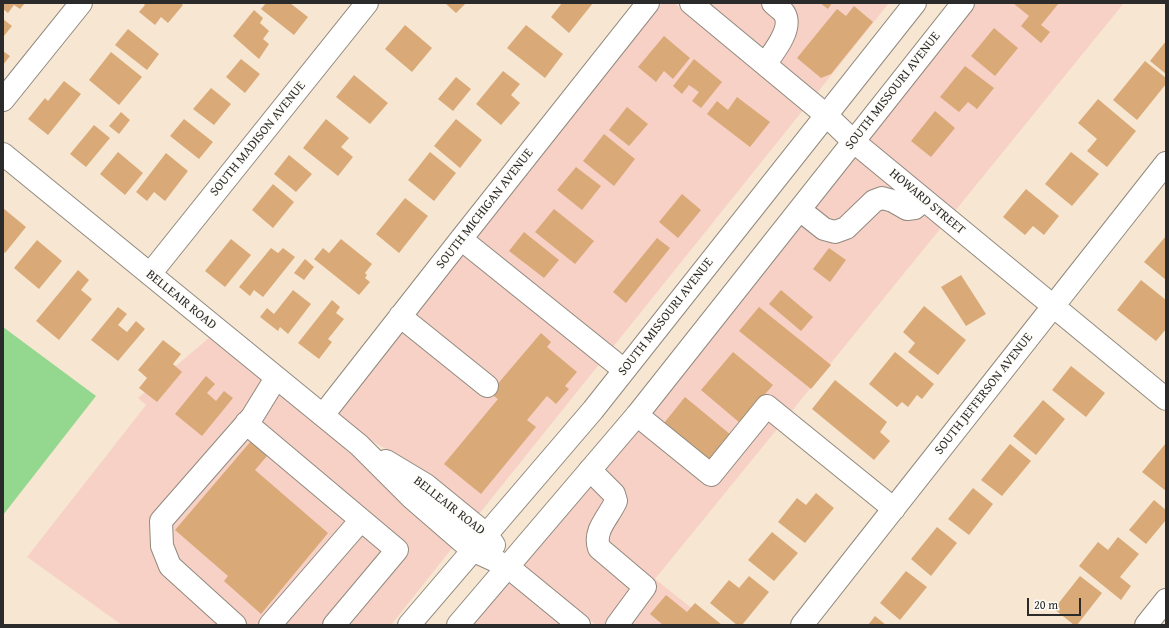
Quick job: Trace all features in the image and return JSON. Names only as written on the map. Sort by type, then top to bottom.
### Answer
[{"type":"main road","points":[[3,100],[81,3]]},
{"type":"main road","name":"SOUTH MADISON AVENUE","points":[[150,274],[367,3]]},
{"type":"main road","name":"SOUTH MICHIGAN AVENUE","points":[[323,415],[648,3]]},
{"type":"main road","name":"HOWARD STREET","points":[[691,3],[826,115],[853,142],[1166,399]]},
{"type":"main road","name":"SOUTH MISSOURI AVENUE","points":[[409,625],[593,410],[915,3]]},
{"type":"main road","name":"SOUTH MISSOURI AVENUE","points":[[458,625],[637,416],[963,3]]},
{"type":"main road","points":[[765,64],[781,42],[785,31],[786,21],[779,8]]},
{"type":"main road","name":"BELLEAIR ROAD","points":[[3,154],[323,415],[359,446],[412,498],[479,542],[579,625]]},
{"type":"main road","name":"SOUTH JEFFERSON AVENUE","points":[[802,625],[1166,163]]},
{"type":"main road","points":[[800,210],[824,229],[835,232],[846,228],[874,201],[882,198],[893,201],[907,209],[915,208],[923,199]]},
{"type":"main road","points":[[461,239],[624,370]]},
{"type":"main road","points":[[400,316],[486,386]]},
{"type":"main road","points":[[235,625],[170,566],[162,546],[161,521],[246,423],[276,378]]},
{"type":"main road","points":[[637,416],[711,474],[767,406],[894,509]]},
{"type":"main road","points":[[246,423],[397,550],[334,625]]},
{"type":"main road","points":[[590,470],[614,494],[616,502],[599,531],[596,541],[599,548],[645,587],[616,625]]},
{"type":"main road","points":[[270,625],[361,520]]},
{"type":"main road","points":[[1146,625],[1166,600]]},
{"type":"shaded area","points":[[662,3],[674,3],[804,109],[479,514],[433,476],[365,437],[336,413]]},
{"type":"shaded area","points":[[707,3],[889,3],[817,93]]},
{"type":"shaded area","points":[[975,3],[1124,3],[955,211],[867,139]]},
{"type":"shaded area","points":[[854,156],[941,228],[655,579],[713,625],[596,625],[522,564]]},
{"type":"shaded area","points":[[210,337],[346,448],[345,450],[352,454],[405,506],[453,547],[391,625],[122,625],[27,557],[146,405],[138,398]]},
{"type":"shaded area","points":[[509,580],[563,625],[473,625]]},
{"type":"green space","points":[[3,327],[96,396],[3,515]]},
{"type":"building","points":[[3,3],[25,3],[20,9],[14,5],[8,13],[3,9]]},
{"type":"building","points":[[143,3],[180,3],[183,5],[168,23],[161,17],[155,25],[139,12],[145,5]]},
{"type":"building","points":[[266,3],[290,3],[308,17],[294,35],[261,9]]},
{"type":"building","points":[[445,3],[466,3],[456,13]]},
{"type":"building","points":[[562,3],[593,3],[569,33],[551,17]]},
{"type":"building","points":[[820,3],[832,3],[828,9]]},
{"type":"building","points":[[1013,3],[1059,3],[1041,25],[1050,32],[1041,43],[1021,26],[1029,16]]},
{"type":"building","points":[[854,6],[873,22],[831,74],[821,78],[797,58],[837,9],[846,16]]},
{"type":"building","points":[[254,10],[263,18],[260,23],[269,31],[263,39],[269,44],[259,59],[233,36]]},
{"type":"building","points":[[3,19],[12,26],[3,37]]},
{"type":"building","points":[[405,25],[432,48],[412,72],[385,49]]},
{"type":"building","points":[[526,25],[563,54],[545,78],[507,48]]},
{"type":"building","points":[[994,28],[1018,48],[995,76],[971,56]]},
{"type":"building","points":[[128,29],[159,54],[147,70],[115,45]]},
{"type":"building","points":[[664,36],[690,58],[673,79],[664,71],[656,82],[638,67]]},
{"type":"building","points":[[1166,41],[1166,74],[1150,61]]},
{"type":"building","points":[[3,51],[10,56],[3,65]]},
{"type":"building","points":[[111,52],[142,77],[119,105],[89,80]]},
{"type":"building","points":[[241,59],[260,74],[245,93],[226,77]]},
{"type":"building","points":[[694,59],[722,82],[701,108],[692,101],[699,92],[689,85],[682,94],[673,86]]},
{"type":"building","points":[[1145,61],[1166,78],[1166,84],[1137,120],[1113,100]]},
{"type":"building","points":[[965,66],[994,88],[977,109],[968,102],[959,112],[940,97]]},
{"type":"building","points":[[503,71],[520,84],[511,95],[520,103],[501,125],[476,104]]},
{"type":"building","points":[[354,75],[388,103],[370,124],[336,97]]},
{"type":"building","points":[[456,77],[471,89],[453,111],[438,99]]},
{"type":"building","points":[[64,81],[81,94],[48,135],[28,119],[45,98],[48,101]]},
{"type":"building","points":[[211,88],[231,104],[214,125],[193,109]]},
{"type":"building","points":[[737,97],[770,122],[750,147],[707,114],[717,101],[728,110]]},
{"type":"building","points":[[1098,99],[1136,131],[1107,167],[1087,151],[1097,139],[1078,123]]},
{"type":"building","points":[[627,107],[648,124],[629,146],[609,130]]},
{"type":"building","points":[[935,111],[955,128],[931,157],[911,141]]},
{"type":"building","points":[[121,112],[130,120],[119,134],[109,126]]},
{"type":"building","points":[[184,119],[213,142],[199,159],[170,136]]},
{"type":"building","points":[[326,119],[349,138],[341,147],[353,157],[338,176],[303,148]]},
{"type":"building","points":[[456,119],[482,140],[460,168],[434,146]]},
{"type":"building","points":[[94,125],[110,138],[86,167],[70,154]]},
{"type":"building","points":[[604,134],[635,159],[614,186],[583,161]]},
{"type":"building","points":[[118,152],[143,173],[125,195],[100,174]]},
{"type":"building","points":[[430,152],[456,173],[434,201],[408,180]]},
{"type":"building","points":[[1071,152],[1099,174],[1072,206],[1045,184]]},
{"type":"building","points":[[166,153],[188,171],[165,201],[154,192],[147,201],[136,192]]},
{"type":"building","points":[[289,155],[312,174],[296,192],[274,174]]},
{"type":"building","points":[[576,167],[601,186],[582,210],[557,190]]},
{"type":"building","points":[[273,184],[294,202],[273,228],[252,210]]},
{"type":"building","points":[[1026,189],[1059,216],[1044,235],[1033,226],[1025,235],[1003,217]]},
{"type":"building","points":[[682,194],[701,210],[678,238],[659,222]]},
{"type":"building","points":[[405,198],[428,216],[399,253],[376,234]]},
{"type":"building","points":[[3,208],[26,227],[5,253],[3,251]]},
{"type":"building","points":[[554,209],[594,241],[575,264],[535,232]]},
{"type":"building","points":[[524,232],[559,260],[544,278],[509,251]]},
{"type":"building","points":[[1166,236],[1166,280],[1144,262]]},
{"type":"building","points":[[657,238],[670,248],[626,303],[613,292]]},
{"type":"building","points":[[231,239],[251,255],[225,287],[205,271]]},
{"type":"building","points":[[341,239],[372,264],[365,273],[367,275],[365,278],[370,282],[359,295],[314,259],[323,248],[329,253]]},
{"type":"building","points":[[37,240],[62,261],[39,289],[14,268]]},
{"type":"building","points":[[271,248],[278,253],[283,248],[295,257],[263,297],[254,290],[250,296],[239,287]]},
{"type":"building","points":[[829,248],[846,260],[830,282],[813,269]]},
{"type":"building","points":[[305,259],[314,267],[304,280],[294,273]]},
{"type":"building","points":[[78,270],[89,280],[81,290],[92,299],[59,340],[36,321]]},
{"type":"building","points":[[961,275],[986,314],[966,326],[941,287]]},
{"type":"building","points":[[1141,280],[1166,300],[1166,329],[1156,341],[1117,310]]},
{"type":"building","points":[[293,290],[311,304],[288,334],[280,327],[278,331],[260,317],[267,308],[274,314]]},
{"type":"building","points":[[781,290],[813,317],[801,331],[769,304]]},
{"type":"building","points":[[332,300],[340,307],[336,313],[344,319],[328,339],[332,342],[319,359],[298,343]]},
{"type":"building","points":[[924,306],[966,340],[938,375],[908,352],[915,343],[903,332]]},
{"type":"building","points":[[118,307],[127,314],[118,325],[127,332],[136,321],[145,329],[118,361],[91,340]]},
{"type":"building","points":[[759,307],[831,365],[811,389],[739,331]]},
{"type":"building","points":[[541,333],[551,342],[547,347],[577,372],[565,386],[569,389],[556,404],[547,396],[527,420],[536,427],[481,494],[444,464],[498,399],[490,393]]},
{"type":"building","points":[[163,340],[181,354],[173,364],[182,372],[157,402],[139,388],[147,378],[138,370]]},
{"type":"building","points":[[733,352],[773,385],[740,423],[701,390]]},
{"type":"building","points":[[895,352],[934,384],[922,399],[917,395],[908,407],[902,402],[897,407],[869,384]]},
{"type":"building","points":[[1071,366],[1105,393],[1086,417],[1052,390]]},
{"type":"building","points":[[206,376],[215,384],[207,393],[216,401],[224,391],[233,398],[202,436],[175,414]]},
{"type":"building","points":[[835,380],[887,422],[880,432],[890,441],[874,460],[812,409]]},
{"type":"building","points":[[685,397],[731,435],[707,465],[660,428]]},
{"type":"building","points":[[1043,400],[1065,419],[1036,455],[1013,436]]},
{"type":"building","points":[[251,441],[267,456],[255,470],[328,533],[261,614],[224,581],[228,576],[175,530]]},
{"type":"building","points":[[1166,443],[1166,491],[1142,472]]},
{"type":"building","points":[[1010,444],[1031,461],[1002,496],[981,480]]},
{"type":"building","points":[[973,488],[993,504],[969,535],[948,519]]},
{"type":"building","points":[[816,493],[834,508],[805,543],[778,522],[797,498],[806,505]]},
{"type":"building","points":[[1154,500],[1166,510],[1166,520],[1146,544],[1129,530]]},
{"type":"building","points":[[937,527],[957,543],[931,576],[911,559]]},
{"type":"building","points":[[772,532],[798,553],[774,581],[748,560]]},
{"type":"building","points":[[1118,537],[1139,554],[1120,577],[1131,586],[1121,600],[1079,566],[1098,542],[1108,550]]},
{"type":"building","points":[[906,571],[927,587],[900,620],[880,603]]},
{"type":"building","points":[[749,576],[769,592],[742,625],[737,625],[710,603],[729,580],[739,588]]},
{"type":"building","points":[[1080,576],[1102,593],[1077,625],[1074,625],[1054,609]]},
{"type":"building","points":[[666,595],[687,612],[695,603],[722,625],[663,625],[650,614]]},
{"type":"building","points":[[875,616],[886,625],[868,625]]}]
